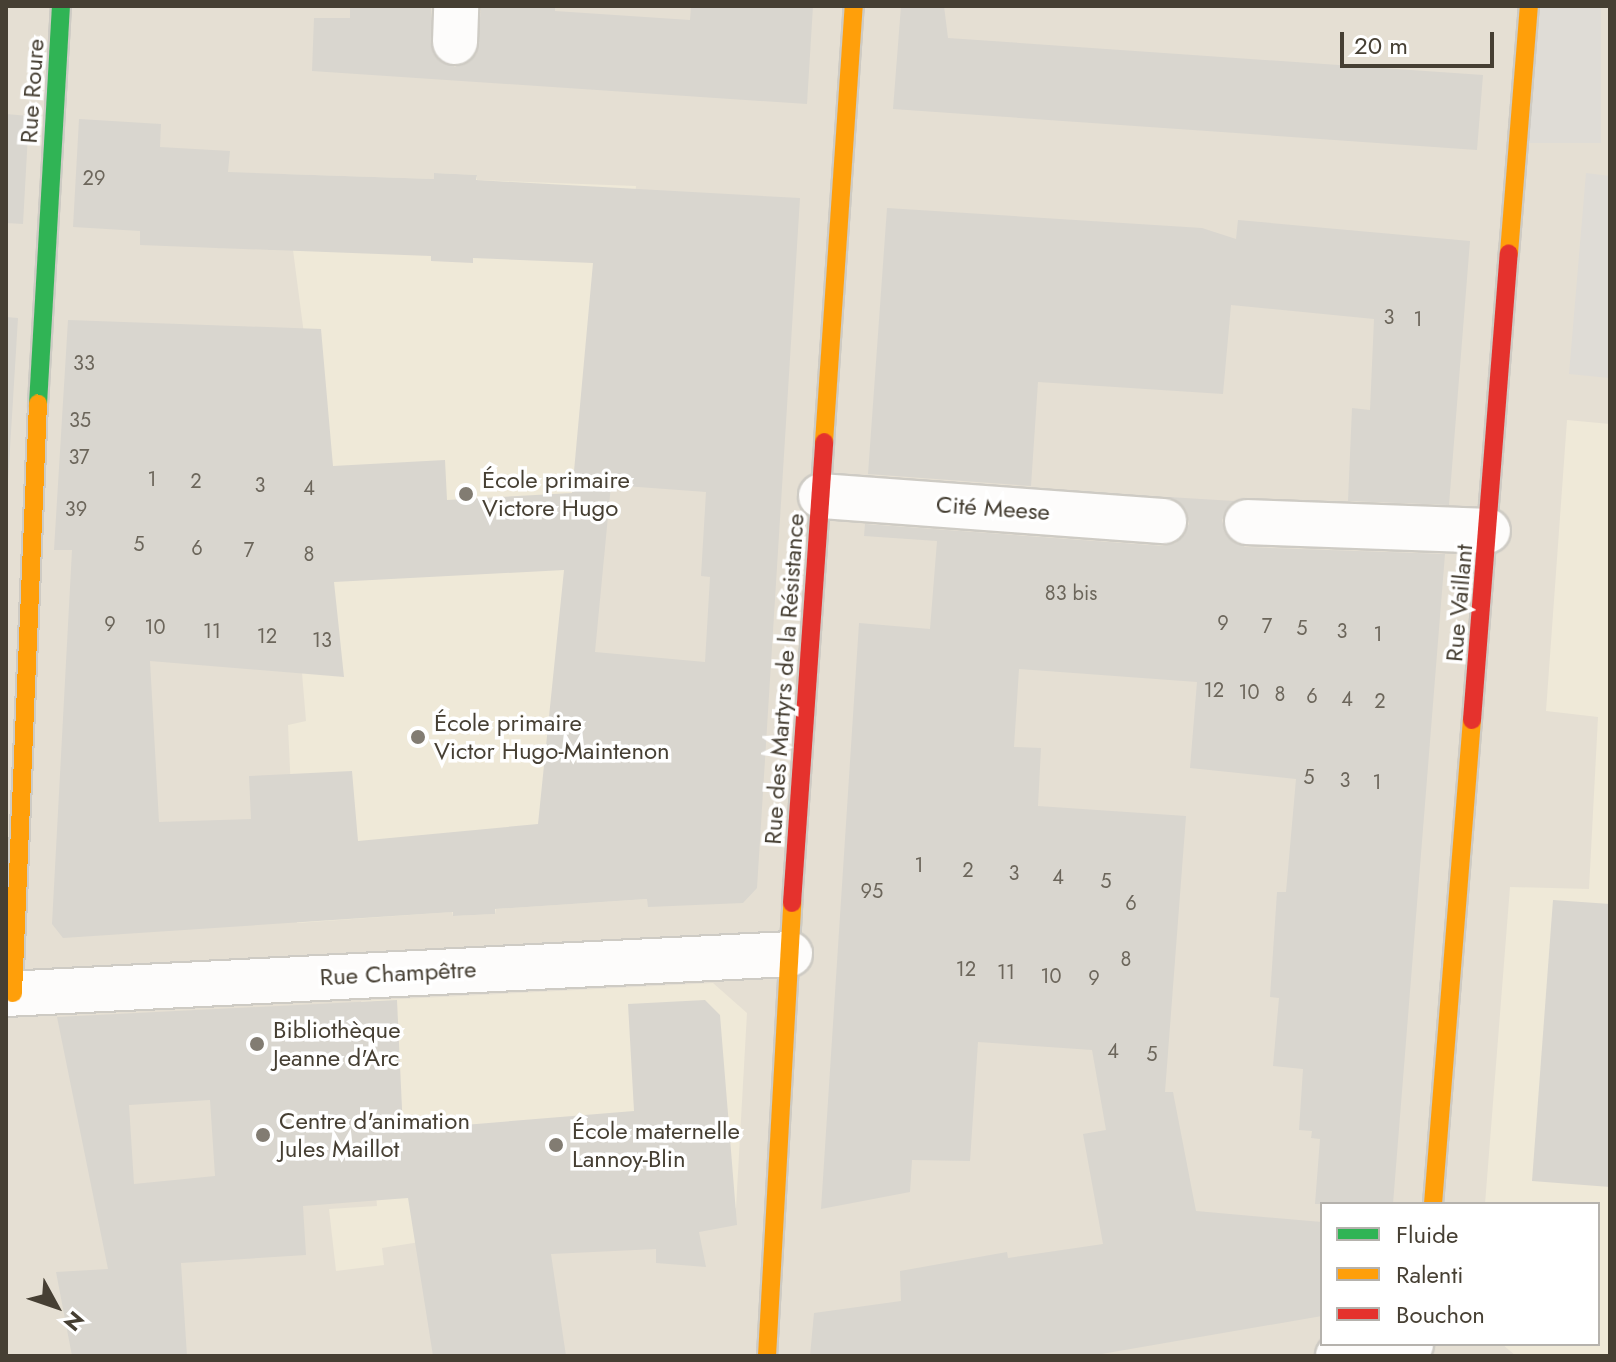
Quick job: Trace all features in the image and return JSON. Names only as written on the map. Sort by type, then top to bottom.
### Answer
[{"type":"street","name":"Rue Roure","points":[[10,994],[26,599],[61,6]]},
{"type":"street","name":"Rue des Martyrs de la Résistance","points":[[767,1356],[790,954],[854,6]]},
{"type":"street","name":"Rue Vaillant","points":[[1433,1202],[1529,6]]},
{"type":"street","name":"Cité Meese","points":[[821,496],[1164,521]]},
{"type":"street","points":[[1247,522],[1488,531]]},
{"type":"street","name":"Rue Champêtre","points":[[10,994],[790,954]]},
{"type":"street","points":[[1338,1356],[1399,1346]]},
{"type":"shaded area","points":[[6,6],[1610,6],[1610,1356],[6,1356]]},
{"type":"shaded area","points":[[1529,6],[1601,6],[1601,143],[1529,143]]},
{"type":"shaded area","points":[[434,173],[477,175],[477,180],[636,186],[586,747],[644,752],[647,899],[496,909],[495,914],[453,916],[452,912],[297,923],[288,725],[306,721],[302,673],[315,418],[283,174],[434,179]]},
{"type":"shaded area","points":[[1586,173],[1610,176],[1610,378],[1569,374]]},
{"type":"shaded area","points":[[1567,420],[1610,424],[1610,1356],[1516,1356],[1504,1346],[1600,1346],[1600,1202],[1485,1202],[1510,887],[1589,889],[1598,717],[1546,711]]},
{"type":"shaded area","name":"École maternelle Lannoy-Blin","points":[[713,983],[747,1013],[736,1208],[445,1238],[382,1248],[384,1265],[336,1271],[329,1209],[377,1206],[361,1001]]},
{"type":"building","points":[[350,6],[431,6],[433,53],[455,67],[477,54],[481,6],[555,6],[555,11],[690,20],[691,6],[813,6],[807,104],[312,71],[314,18],[350,18]]},
{"type":"building","points":[[901,6],[944,6],[948,38],[1483,75],[1477,150],[893,109]]},
{"type":"building","points":[[6,114],[29,116],[23,224],[6,223]]},
{"type":"building","points":[[79,119],[161,124],[160,147],[230,151],[228,172],[434,179],[434,173],[477,175],[476,180],[800,198],[757,888],[743,903],[648,907],[647,899],[495,909],[495,914],[453,916],[453,912],[63,938],[52,924],[72,550],[54,550],[68,320],[321,329],[333,466],[445,460],[447,500],[572,493],[593,263],[473,258],[473,263],[431,261],[431,256],[140,245],[140,231],[73,227]],"holes":[[[611,485],[706,492],[701,576],[710,577],[705,662],[595,652]],[[564,570],[538,824],[358,841],[352,771],[249,776],[251,819],[159,822],[150,661],[344,677],[334,582]]]},
{"type":"building","points":[[887,208],[1202,228],[1236,239],[1238,220],[1470,241],[1449,505],[1348,501],[1352,408],[1370,410],[1374,319],[1231,305],[1223,394],[1038,382],[1031,486],[868,474]]},
{"type":"building","points":[[6,317],[18,318],[6,514]]},
{"type":"building","points":[[1168,497],[1234,501],[1222,520],[1225,533],[1245,547],[1445,554],[1393,1202],[1315,1204],[1320,1139],[1311,1138],[1312,1131],[1299,1130],[1303,1069],[1273,1066],[1279,998],[1270,997],[1277,892],[1286,892],[1296,779],[1190,768],[1197,682],[1019,669],[1014,747],[1041,748],[1038,806],[1186,816],[1165,1092],[1173,1092],[1196,1211],[1320,1222],[1320,1316],[1090,1356],[810,1356],[814,1313],[901,1301],[900,1271],[1007,1252],[1008,1258],[1103,1244],[1083,1134],[1106,1130],[1092,1050],[978,1042],[970,1161],[912,1160],[910,1192],[821,1209],[859,623],[930,629],[937,541],[864,536],[865,524],[1163,546],[1176,543],[1189,524],[1186,509]]},
{"type":"building","points":[[1553,900],[1610,904],[1610,1187],[1532,1181]]},
{"type":"building","points":[[397,1000],[403,1130],[634,1111],[628,1004],[705,1000],[720,1015],[737,1225],[699,1232],[706,1267],[656,1263],[656,1249],[551,1254],[566,1356],[433,1356],[408,1198],[303,1206],[306,1255],[181,1263],[187,1356],[72,1356],[56,1272],[108,1269],[57,1017]],"holes":[[[210,1100],[215,1176],[134,1184],[129,1105]]]},
{"type":"traffic: fast","points":[[38,404],[61,6]]},
{"type":"traffic: slow","points":[[824,442],[854,6]]},
{"type":"traffic: slow","points":[[1509,253],[1529,6]]},
{"type":"traffic: slow","points":[[13,993],[38,404]]},
{"type":"traffic: slow","points":[[1433,1202],[1472,720]]},
{"type":"traffic: slow","points":[[767,1356],[792,903]]},
{"type":"traffic: jam","points":[[1472,720],[1509,253]]},
{"type":"traffic: jam","points":[[792,903],[824,442]]},
{"type":"place","name":"École primaire Victore Hugo","points":[[466,494]]},
{"type":"place","name":"École primaire Victor Hugo-Maintenon","points":[[418,737]]},
{"type":"place","name":"Bibliothèque Jeanne d'Arc","points":[[257,1044]]},
{"type":"place","name":"Centre d'animation Jules Maillot","points":[[263,1135]]},
{"type":"place","name":"École maternelle Lannoy-Blin","points":[[556,1145]]}]
